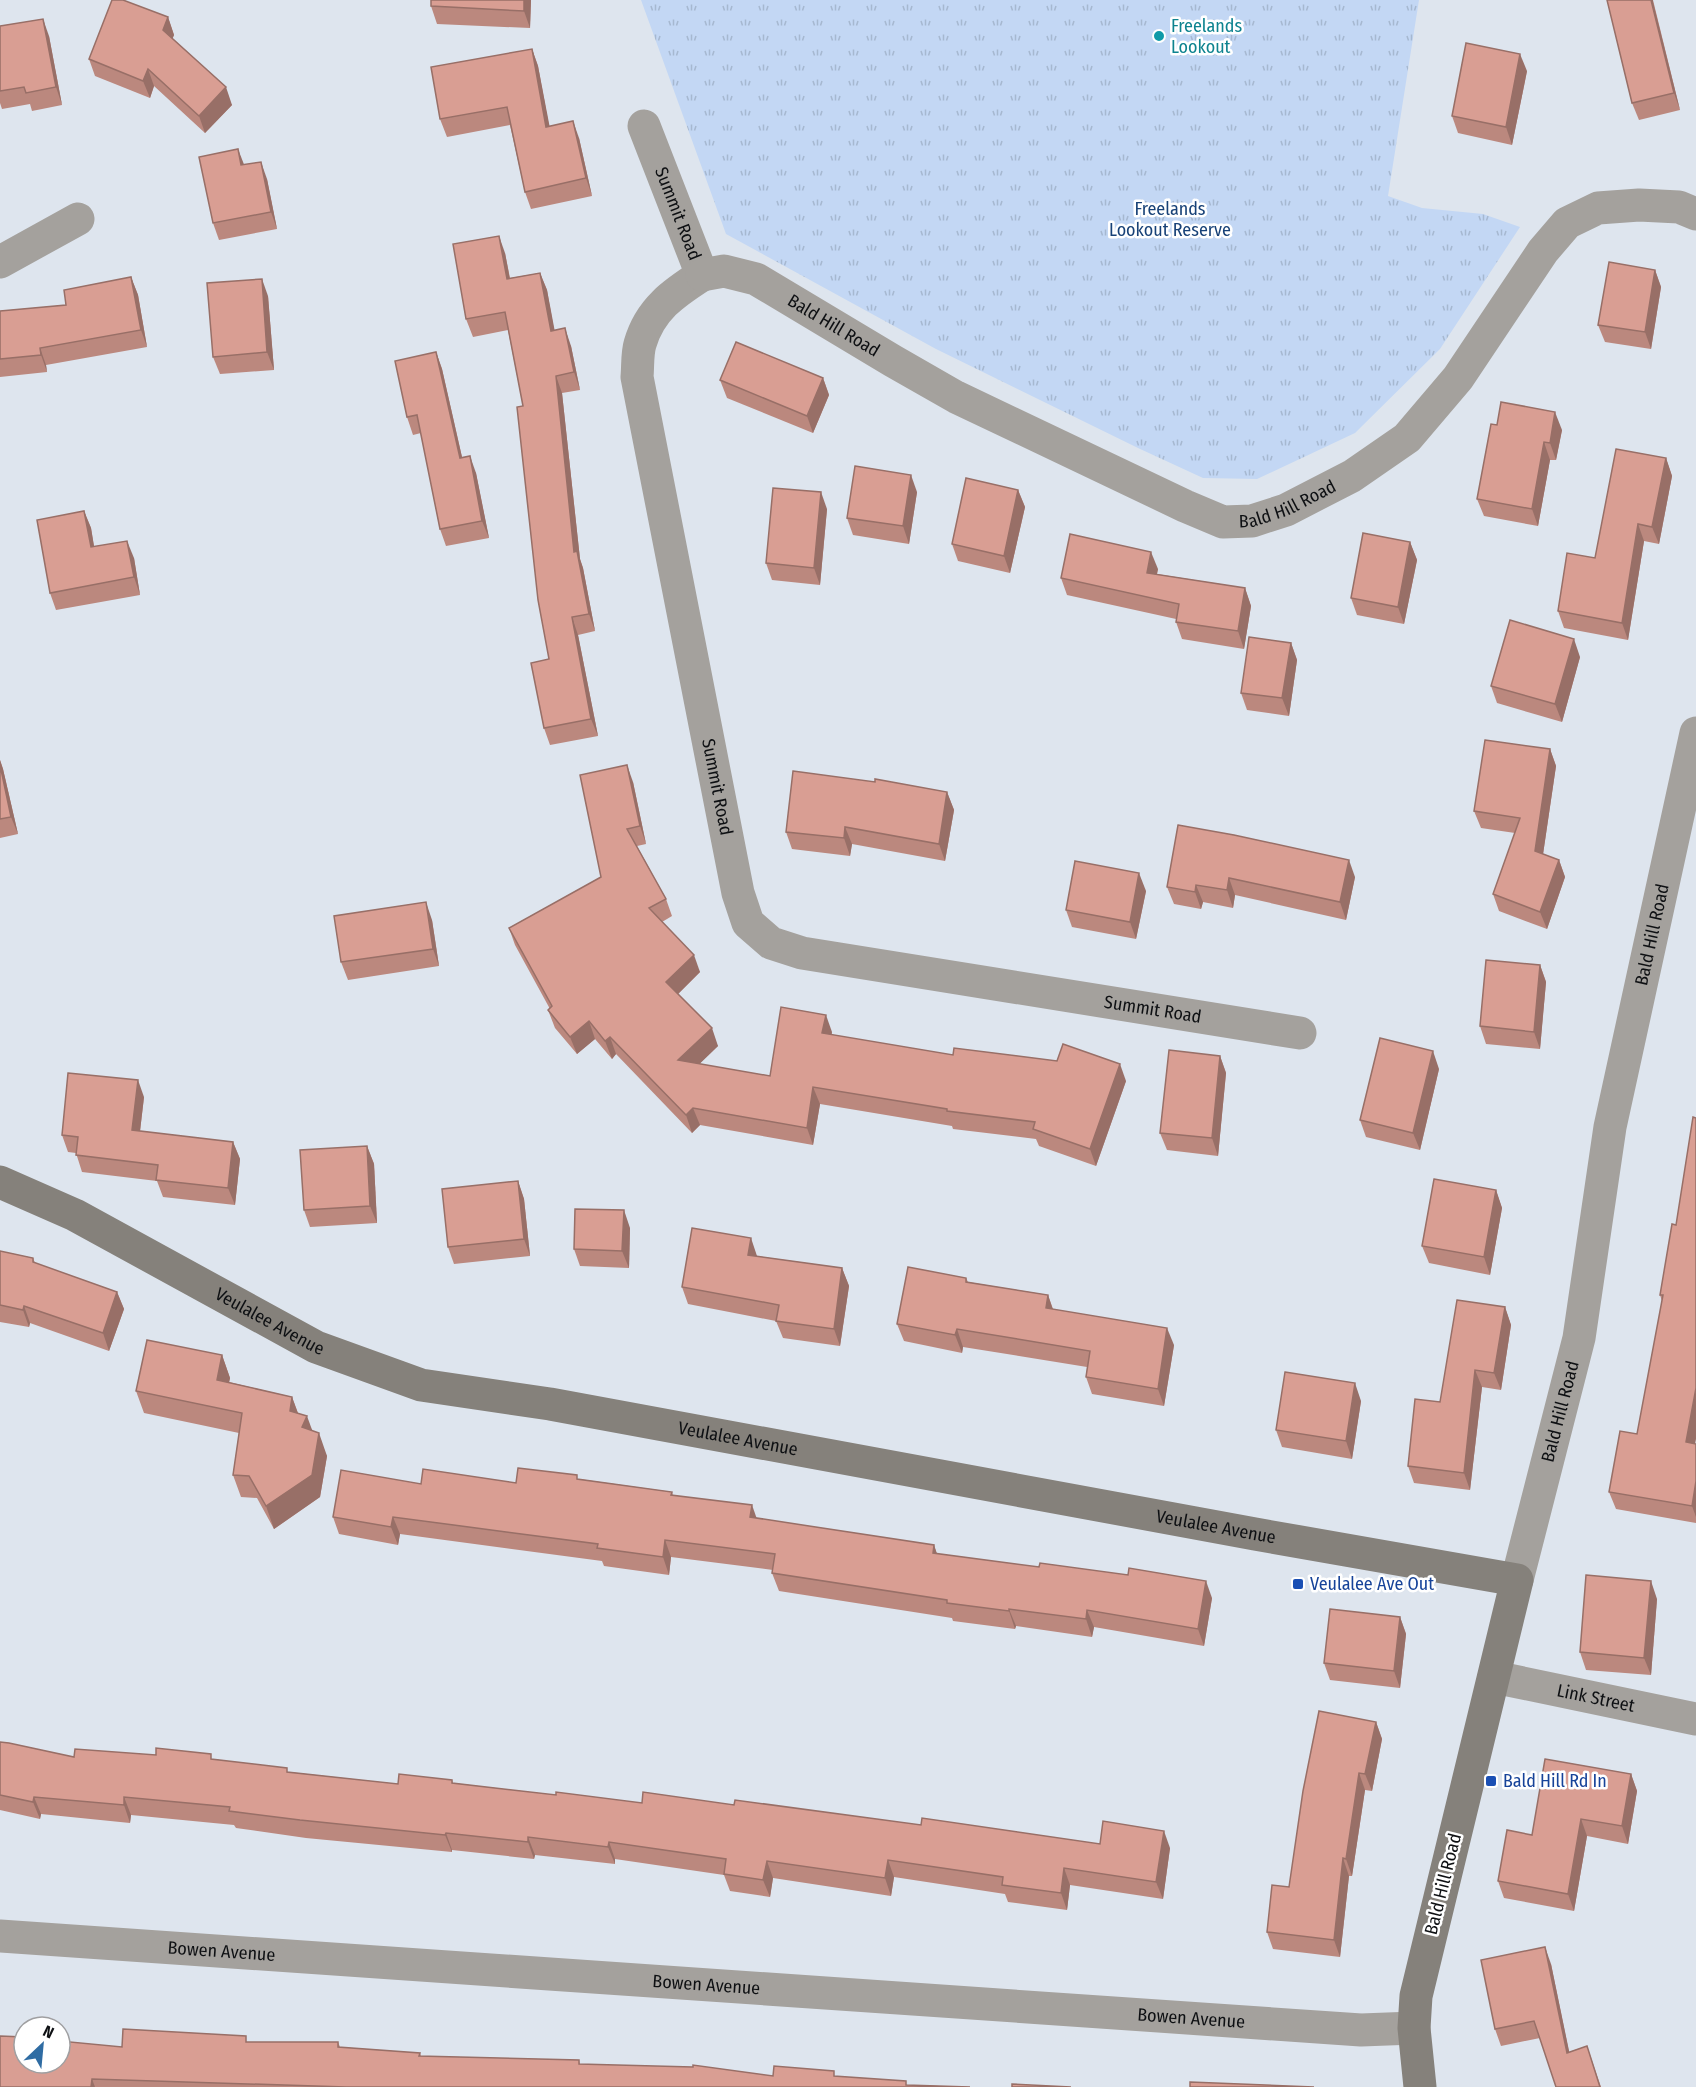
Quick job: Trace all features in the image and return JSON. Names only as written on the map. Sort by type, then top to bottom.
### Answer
[{"type":"street","name":"Summit Road","points":[[644,126],[702,275],[672,294],[652,316],[639,345],[637,377],[738,893],[748,923],[771,944],[802,953],[1300,1033]]},
{"type":"street","name":"Bald Hill Road","points":[[702,275],[724,271],[756,279],[957,397],[1185,507],[1223,522],[1252,521],[1286,510],[1352,476],[1407,438],[1458,378],[1544,251],[1567,223],[1598,208],[1639,205],[1679,207],[1696,214]]},
{"type":"street","points":[[0,262],[78,219]]},
{"type":"street","name":"Bald Hill Road","points":[[1420,2087],[1414,2028],[1416,1996],[1517,1580],[1579,1338],[1610,1127],[1696,733]]},
{"type":"street","name":"Veulalee Avenue","points":[[0,1182],[75,1215],[316,1347],[421,1385],[550,1404],[1243,1532],[1517,1580]]},
{"type":"street","name":"Link Street","points":[[1494,1677],[1696,1719]]},
{"type":"street","name":"Bowen Avenue","points":[[0,1936],[1349,2029],[1414,2028]]},
{"type":"green space","name":"Freelands Lookout Reserve","points":[[641,0],[1419,0],[1388,196],[1422,208],[1483,214],[1520,227],[1440,349],[1355,433],[1257,479],[1203,478],[936,349],[726,234]]},
{"type":"building","points":[[112,0],[123,0],[168,17],[163,30],[226,87],[199,116],[148,69],[143,81],[89,59]]},
{"type":"building","points":[[431,0],[524,0],[524,11],[431,6]]},
{"type":"building","points":[[1607,0],[1651,0],[1674,93],[1632,103]]},
{"type":"building","points":[[43,19],[56,87],[26,93],[24,87],[0,91],[0,26]]},
{"type":"building","points":[[1466,43],[1520,54],[1506,127],[1452,116]]},
{"type":"building","points":[[532,49],[546,127],[573,121],[586,178],[525,192],[507,107],[440,119],[431,67]]},
{"type":"building","points":[[238,149],[241,165],[261,162],[271,212],[213,223],[199,157]]},
{"type":"building","points":[[499,236],[507,279],[540,273],[551,331],[565,328],[574,372],[556,376],[574,552],[577,551],[589,614],[572,617],[591,719],[544,728],[531,663],[549,659],[538,600],[517,407],[523,406],[505,312],[466,319],[453,244]]},
{"type":"building","points":[[1609,262],[1655,270],[1645,332],[1598,325]]},
{"type":"building","points":[[131,277],[141,330],[40,348],[41,355],[0,359],[0,311],[66,305],[64,290]]},
{"type":"building","points":[[262,279],[267,352],[213,357],[207,283]]},
{"type":"building","points":[[736,342],[823,378],[807,416],[720,380]]},
{"type":"building","points":[[436,352],[460,458],[470,456],[482,521],[440,529],[417,415],[407,417],[395,361]]},
{"type":"building","points":[[1501,402],[1555,412],[1550,443],[1544,442],[1532,509],[1477,499],[1491,424],[1497,425]]},
{"type":"building","points":[[1616,449],[1666,458],[1652,527],[1638,524],[1622,623],[1558,611],[1567,553],[1595,558]]},
{"type":"building","points":[[855,466],[911,475],[903,526],[847,518]]},
{"type":"building","points":[[966,478],[1018,490],[1004,556],[952,544]]},
{"type":"building","points":[[773,488],[821,492],[814,568],[766,563]]},
{"type":"building","points":[[84,511],[91,547],[127,541],[134,577],[50,593],[37,520]]},
{"type":"building","points":[[1363,533],[1410,542],[1398,607],[1351,598]]},
{"type":"building","points":[[1070,534],[1151,552],[1147,573],[1245,588],[1238,631],[1176,622],[1179,604],[1061,578]]},
{"type":"building","points":[[1510,620],[1574,639],[1555,704],[1491,686]]},
{"type":"building","points":[[1249,637],[1291,643],[1282,698],[1241,693]]},
{"type":"building","points":[[1485,740],[1550,749],[1535,851],[1559,860],[1540,912],[1493,894],[1520,818],[1474,811]]},
{"type":"building","points":[[0,765],[11,817],[0,819]]},
{"type":"building","points":[[627,765],[640,826],[627,829],[666,899],[649,908],[694,955],[666,982],[712,1028],[678,1060],[770,1076],[781,1007],[826,1015],[822,1033],[953,1055],[954,1048],[1057,1061],[1063,1044],[1120,1064],[1090,1149],[1033,1129],[1035,1122],[947,1111],[947,1109],[813,1087],[807,1128],[693,1108],[686,1115],[610,1037],[605,1041],[589,1021],[570,1037],[548,1010],[552,1006],[509,928],[601,877],[580,775]]},
{"type":"building","points":[[793,771],[875,782],[875,779],[947,792],[939,844],[845,827],[844,838],[786,832]]},
{"type":"building","points":[[1178,825],[1349,860],[1340,902],[1229,878],[1227,890],[1196,885],[1195,892],[1167,887]]},
{"type":"building","points":[[1075,861],[1139,873],[1130,922],[1066,910]]},
{"type":"building","points":[[426,902],[433,949],[341,962],[334,916]]},
{"type":"building","points":[[1486,960],[1540,965],[1534,1032],[1480,1026]]},
{"type":"building","points":[[1380,1038],[1433,1051],[1413,1133],[1360,1120]]},
{"type":"building","points":[[1169,1050],[1220,1056],[1212,1138],[1160,1133]]},
{"type":"building","points":[[68,1073],[138,1080],[132,1130],[233,1142],[228,1188],[156,1180],[158,1165],[76,1155],[78,1137],[62,1135]]},
{"type":"building","points":[[1693,1117],[1696,1118],[1696,1388],[1686,1442],[1696,1444],[1696,1481],[1692,1506],[1609,1492],[1620,1431],[1637,1434],[1663,1295],[1660,1295],[1672,1224],[1676,1225]]},
{"type":"building","points":[[367,1146],[370,1206],[304,1210],[300,1150]]},
{"type":"building","points":[[1434,1179],[1496,1190],[1484,1257],[1422,1246]]},
{"type":"building","points":[[518,1181],[524,1239],[448,1247],[442,1189]]},
{"type":"building","points":[[575,1209],[624,1210],[622,1251],[574,1249]]},
{"type":"building","points":[[692,1228],[751,1238],[748,1255],[842,1268],[834,1329],[776,1321],[779,1305],[682,1287]]},
{"type":"building","points":[[0,1251],[33,1258],[33,1262],[117,1292],[103,1333],[24,1306],[23,1310],[0,1305]]},
{"type":"building","points":[[908,1267],[966,1278],[966,1282],[1048,1295],[1046,1308],[1167,1328],[1158,1389],[1086,1377],[1090,1351],[957,1329],[955,1335],[897,1324]]},
{"type":"building","points":[[1457,1300],[1505,1307],[1494,1373],[1475,1370],[1464,1473],[1408,1466],[1415,1399],[1440,1402]]},
{"type":"building","points":[[147,1340],[222,1355],[217,1380],[292,1397],[290,1411],[307,1416],[302,1427],[319,1433],[312,1475],[266,1506],[249,1476],[233,1475],[242,1413],[136,1391]]},
{"type":"building","points":[[1285,1372],[1355,1383],[1346,1441],[1276,1430]]},
{"type":"building","points":[[518,1468],[577,1475],[577,1479],[672,1492],[671,1495],[752,1505],[750,1517],[934,1545],[933,1553],[1039,1567],[1040,1563],[1128,1575],[1129,1568],[1206,1581],[1198,1629],[1087,1610],[1086,1619],[947,1603],[947,1600],[772,1573],[775,1554],[665,1540],[663,1557],[597,1548],[598,1544],[393,1517],[391,1527],[333,1517],[341,1470],[421,1484],[423,1469],[516,1483]]},
{"type":"building","points":[[1586,1575],[1651,1581],[1644,1658],[1580,1652]]},
{"type":"building","points":[[1330,1609],[1400,1617],[1394,1671],[1324,1663]]},
{"type":"building","points":[[1319,1711],[1376,1722],[1365,1774],[1359,1773],[1346,1859],[1343,1858],[1334,1940],[1267,1932],[1272,1885],[1289,1887],[1303,1791]]},
{"type":"building","points":[[0,1742],[74,1757],[75,1749],[156,1755],[156,1748],[211,1754],[211,1759],[287,1768],[287,1772],[398,1784],[399,1774],[452,1780],[452,1783],[556,1795],[556,1792],[642,1803],[643,1792],[734,1805],[735,1800],[921,1825],[922,1818],[1100,1844],[1103,1821],[1164,1831],[1156,1882],[1064,1868],[1061,1893],[1002,1885],[1003,1877],[888,1860],[885,1878],[767,1861],[763,1880],[724,1874],[726,1859],[609,1842],[608,1847],[528,1837],[528,1842],[446,1833],[445,1835],[229,1811],[230,1807],[124,1797],[124,1805],[34,1797],[33,1802],[0,1795]]},
{"type":"building","points":[[1545,1759],[1631,1774],[1622,1826],[1581,1819],[1568,1894],[1498,1881],[1507,1830],[1532,1835]]},
{"type":"building","points":[[1545,1947],[1567,2053],[1587,2046],[1600,2087],[1556,2087],[1534,2021],[1495,2029],[1481,1960]]},
{"type":"building","points":[[123,2029],[246,2036],[246,2042],[338,2042],[338,2047],[420,2053],[419,2056],[579,2060],[579,2064],[693,2067],[693,2065],[773,2076],[774,2066],[834,2071],[834,2076],[906,2081],[906,2085],[970,2087],[346,2087],[92,2079],[91,2087],[0,2087],[0,2036],[12,2036],[12,2075],[72,2075],[72,2042],[122,2047]]},
{"type":"building","points":[[1190,2082],[1314,2087],[1190,2087]]},
{"type":"building","points":[[1012,2084],[1071,2087],[1012,2087]]},
{"type":"place","name":"Freelands Lookout","points":[[1159,36]]},
{"type":"place","name":"Veulalee Ave Out","points":[[1298,1584]]},
{"type":"place","name":"Bald Hill Rd In","points":[[1491,1781]]}]
